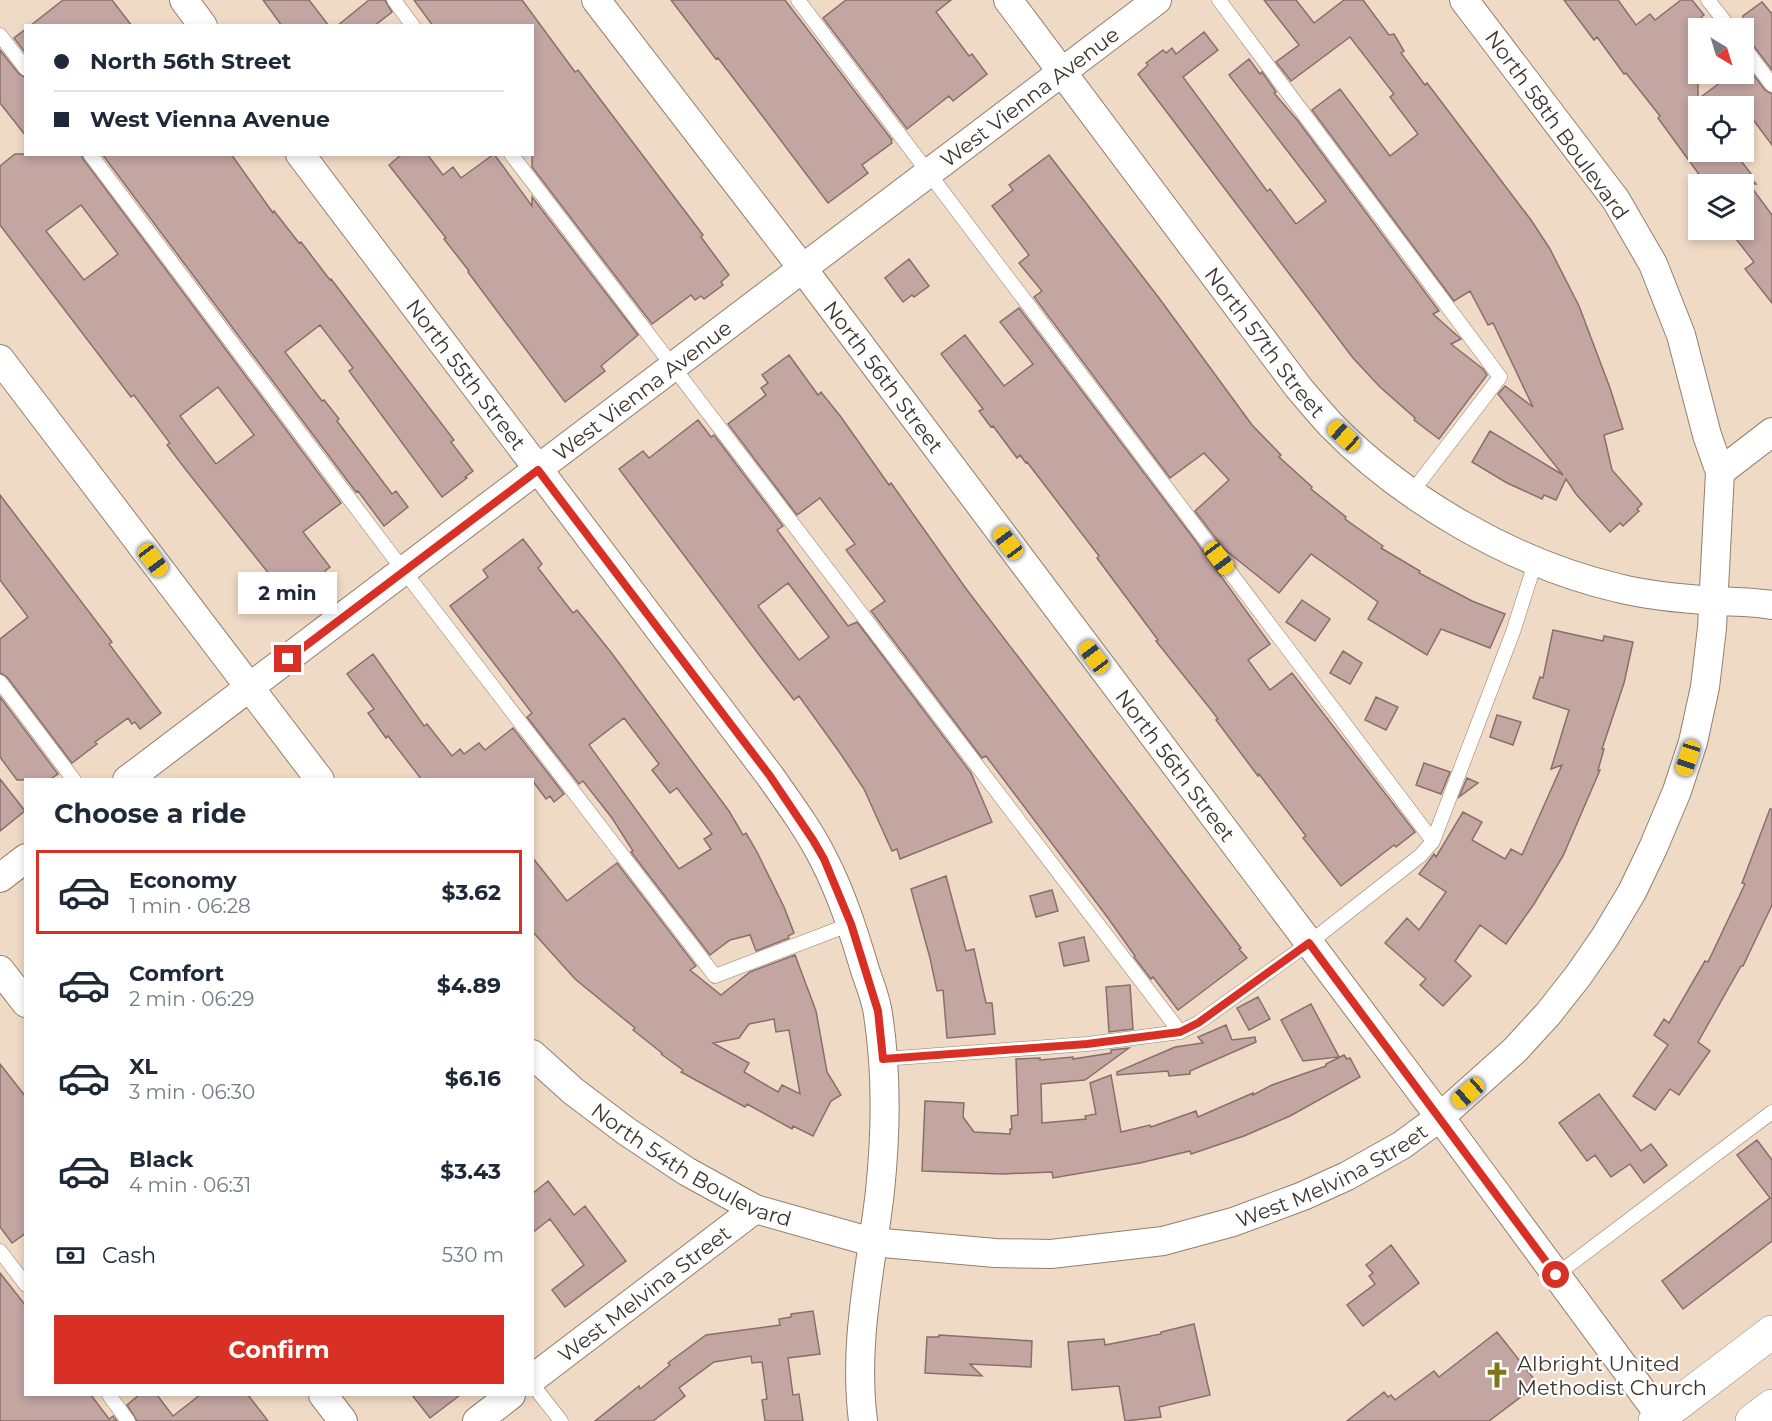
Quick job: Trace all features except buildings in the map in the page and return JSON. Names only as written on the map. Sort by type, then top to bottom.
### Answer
[{"type":"main road","points":[[1660,1419],[1772,1332]]},
{"type":"main road","points":[[1752,1421],[1772,1406]]},
{"type":"street","points":[[184,0],[202,24]]},
{"type":"street","name":"North 56th Street","points":[[596,0],[803,269],[1309,943],[1660,1419]]},
{"type":"street","name":"North 57th Street","points":[[1008,0],[1298,387],[1339,432],[1369,459],[1412,492],[1485,538],[1535,562],[1620,589],[1772,605]]},
{"type":"street","name":"West Vienna Avenue","points":[[130,778],[405,572],[1157,0]]},
{"type":"street","name":"North 58th Boulevard","points":[[1464,0],[1616,200],[1653,264],[1681,335],[1707,435],[1720,472],[1714,600]]},
{"type":"street","name":"North 55th Street","points":[[302,156],[770,776],[802,821],[824,859],[851,924],[878,1011],[883,1059],[884,1121],[880,1190],[860,1342],[860,1394],[863,1421]]},
{"type":"street","points":[[0,359],[318,778]]},
{"type":"street","points":[[1720,472],[1772,432]]},
{"type":"street","name":"West Melvina Street","points":[[872,1242],[1052,1254],[1163,1240],[1233,1222],[1303,1196],[1347,1176],[1402,1145],[1440,1118],[1515,1050],[1548,1014],[1585,966],[1632,892],[1677,791],[1693,742],[1705,687],[1714,600]]},
{"type":"street","points":[[0,878],[24,860]]},
{"type":"street","points":[[0,970],[24,1000]]},
{"type":"street","name":"North 54th Boulevard","points":[[534,1056],[573,1091],[626,1131],[686,1171],[755,1209],[872,1242]]},
{"type":"street","name":"West Melvina Street","points":[[534,1377],[755,1209]]},
{"type":"street","points":[[324,1396],[343,1421]]},
{"type":"street","points":[[477,1421],[510,1396]]},
{"type":"lane","points":[[394,0],[412,24]]},
{"type":"lane","points":[[798,0],[1433,841]]},
{"type":"lane","points":[[1219,0],[1500,377],[1412,492]]},
{"type":"lane","points":[[1708,0],[1722,18]]},
{"type":"lane","points":[[0,35],[24,66]]},
{"type":"lane","points":[[1754,61],[1772,85]]},
{"type":"lane","points":[[92,156],[405,572],[715,976],[851,924]]},
{"type":"lane","points":[[512,156],[672,369],[1180,1032]]},
{"type":"lane","points":[[883,1059],[1087,1044],[1180,1032],[1198,1023],[1309,943],[1420,855],[1433,841],[1513,632],[1535,562]]},
{"type":"lane","points":[[0,682],[72,778]]},
{"type":"lane","points":[[1556,1275],[1772,1112]]},
{"type":"lane","points":[[0,1251],[24,1282]]},
{"type":"lane","points":[[534,1387],[561,1421]]},
{"type":"lane","points":[[110,1396],[128,1421]]},
{"type":"place","name":"Albright United Methodist Church","points":[[1497,1375]]},
{"type":"route","points":[[288,659],[538,470],[802,821],[824,859],[851,924],[878,1011],[883,1059],[1087,1044],[1180,1032],[1198,1023],[1309,943],[1556,1275]]}]
